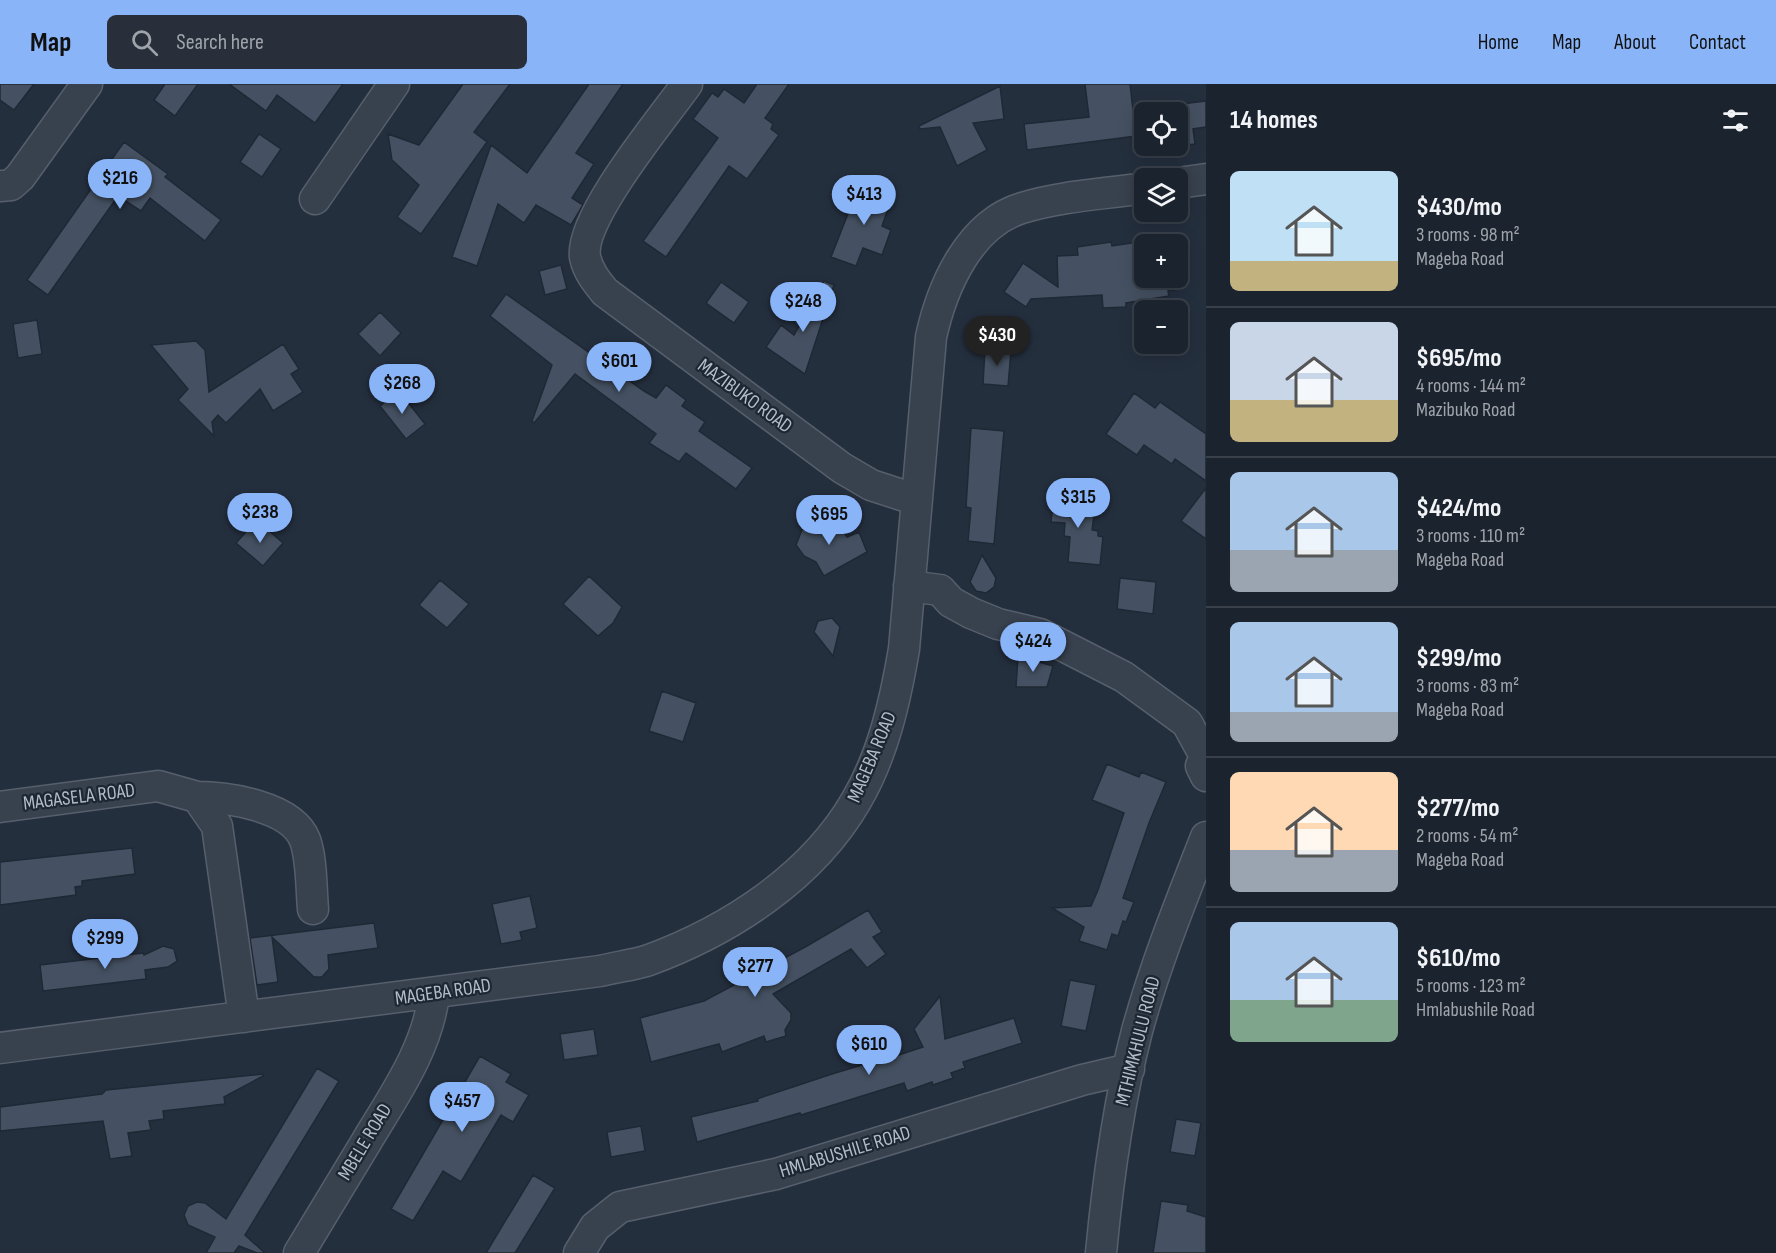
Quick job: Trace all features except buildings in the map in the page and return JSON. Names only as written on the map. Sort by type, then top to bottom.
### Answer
[{"type":"street","points":[[0,186],[11,184],[20,177],[87,84]]},
{"type":"street","points":[[315,199],[394,84]]},
{"type":"street","name":"MAZIBUKO ROAD","points":[[687,84],[605,199],[596,216],[588,233],[585,255],[591,275],[605,292],[842,468],[871,485],[917,500]]},
{"type":"street","points":[[1188,182],[1206,179]]},
{"type":"street","name":"MAGEBA ROAD","points":[[0,1048],[600,971],[647,961],[708,935],[765,900],[819,852],[861,791],[880,749],[896,700],[904,649],[931,337],[938,305],[950,277],[970,246],[1000,218],[1021,208],[1134,190]]},
{"type":"street","points":[[909,586],[940,590],[951,602],[971,613],[998,624],[1040,634],[1124,677],[1187,723],[1205,756],[1201,766],[1206,776]]},
{"type":"street","name":"MAGASELA ROAD","points":[[0,807],[158,786],[197,797]]},
{"type":"street","points":[[197,797],[241,800],[260,806],[293,825],[304,838],[313,909]]},
{"type":"street","points":[[197,797],[217,826],[244,1017]]},
{"type":"street","name":"MTHIMKHULU ROAD","points":[[1101,1253],[1119,1118],[1129,1069],[1161,952],[1206,837]]},
{"type":"street","name":"MBELE ROAD","points":[[299,1253],[387,1107],[422,1042],[432,1013],[434,994]]},
{"type":"street","name":"HMLABUSHILE ROAD","points":[[579,1253],[595,1227],[620,1207],[776,1174],[1082,1080],[1129,1069]]}]
